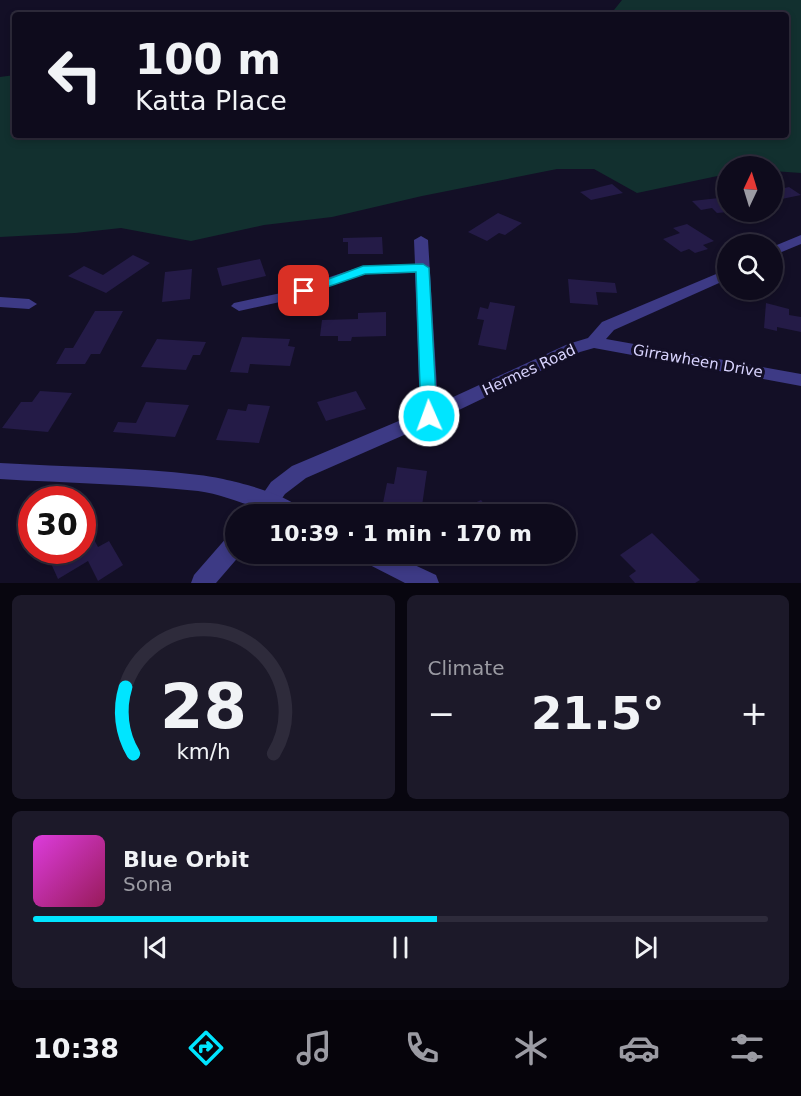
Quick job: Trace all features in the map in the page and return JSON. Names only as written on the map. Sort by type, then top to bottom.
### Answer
[{"type":"street","points":[[783,247],[801,239]]},
{"type":"street","points":[[421,240],[429,416]]},
{"type":"street","points":[[239,306],[284,297],[363,270],[423,268]]},
{"type":"street","name":"Hermes Road","points":[[266,504],[286,479],[298,472],[429,416],[574,348],[594,342],[608,326],[717,278]]},
{"type":"street","points":[[0,302],[29,304]]},
{"type":"street","name":"Girrawheen Drive","points":[[594,342],[801,380]]},
{"type":"street","points":[[0,471],[199,483],[234,490],[257,504]]},
{"type":"street","points":[[202,583],[225,556]]},
{"type":"street","points":[[390,564],[428,583]]},
{"type":"green space","points":[[622,0],[801,0],[801,173],[783,172],[783,156],[717,156],[717,176],[637,193],[594,169],[557,169],[332,217],[264,225],[191,241],[121,228],[0,237],[0,77],[12,75],[12,138],[789,138],[789,12],[612,12]]},
{"type":"building","points":[[367,11],[397,11],[397,12],[355,12]]},
{"type":"building","points":[[612,184],[623,193],[591,200],[580,192]]},
{"type":"building","points":[[789,187],[801,195],[783,199],[783,188]]},
{"type":"building","points":[[717,198],[717,213],[712,208],[701,210],[692,201]]},
{"type":"building","points":[[498,213],[522,223],[505,235],[499,233],[487,241],[468,232]]},
{"type":"building","points":[[687,224],[714,241],[703,245],[708,249],[695,253],[689,249],[681,252],[663,239],[680,233],[673,228]]},
{"type":"building","points":[[382,237],[383,254],[348,254],[348,242],[343,242],[343,238]]},
{"type":"building","points":[[133,255],[150,263],[106,293],[68,276],[84,266],[103,275]]},
{"type":"building","points":[[260,259],[266,276],[222,286],[217,268]]},
{"type":"building","points":[[192,269],[190,299],[162,302],[165,272]]},
{"type":"building","points":[[568,279],[615,283],[617,293],[596,292],[598,305],[570,303]]},
{"type":"building","points":[[490,302],[515,306],[506,350],[478,345],[484,320],[477,319],[480,307],[488,309]]},
{"type":"building","points":[[766,303],[789,309],[789,315],[801,317],[801,332],[777,327],[777,331],[764,328]]},
{"type":"building","points":[[95,311],[123,311],[100,354],[91,354],[85,364],[56,364],[65,348],[73,348]]},
{"type":"building","points":[[386,312],[386,336],[352,337],[351,341],[338,341],[338,336],[320,336],[322,320],[358,319],[358,313]]},
{"type":"building","points":[[242,337],[290,339],[288,346],[295,347],[290,366],[250,364],[248,373],[230,372]]},
{"type":"building","points":[[157,339],[206,342],[200,355],[193,355],[186,370],[141,367]]},
{"type":"building","points":[[40,391],[72,393],[48,432],[2,428],[21,402],[32,402]]},
{"type":"building","points":[[356,391],[366,409],[326,421],[317,402]]},
{"type":"building","points":[[146,402],[189,405],[175,437],[113,432],[118,422],[136,423]]},
{"type":"building","points":[[248,404],[270,406],[259,443],[216,440],[228,409],[246,411]]},
{"type":"building","points":[[397,467],[427,471],[422,504],[383,504],[387,483],[394,484]]},
{"type":"building","points":[[481,500],[484,504],[473,504]]},
{"type":"building","points":[[652,533],[700,580],[695,583],[635,583],[629,576],[636,571],[620,555]]},
{"type":"building","points":[[109,541],[123,565],[98,581],[90,564],[96,564],[96,543],[98,547]]},
{"type":"building","points":[[51,564],[83,564],[58,579]]},
{"type":"route","points":[[304,291],[363,270],[423,268],[429,416]]}]
